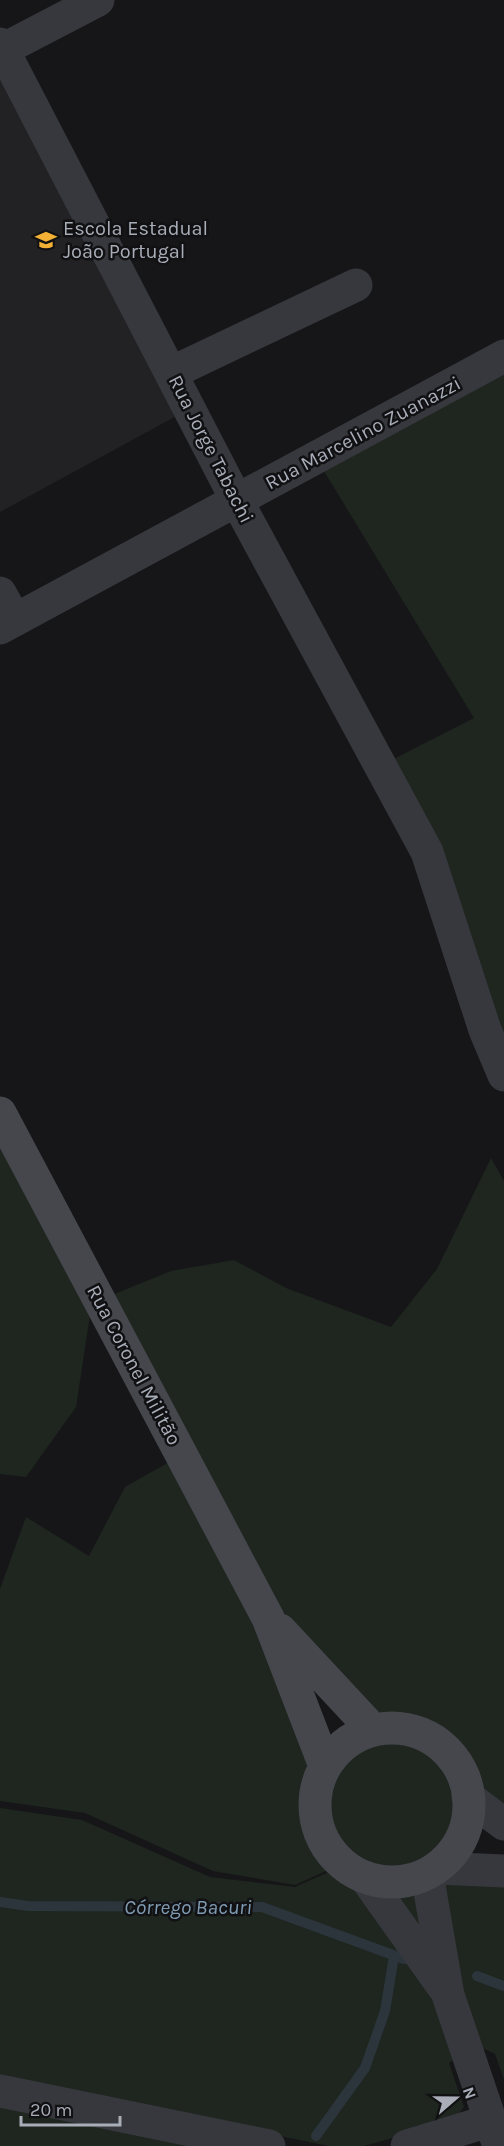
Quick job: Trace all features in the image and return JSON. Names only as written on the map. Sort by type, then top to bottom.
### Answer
[{"type":"main road","name":"Rua Coronel Militão","points":[[0,1113],[268,1618],[325,1766]]},
{"type":"main road","name":"Rua Coronel Militão","points":[[268,1618],[374,1730]]},
{"type":"main road","points":[[395,1728],[416,1732],[436,1741],[452,1756],[463,1775],[468,1797],[468,1817],[462,1837],[452,1854],[432,1871],[407,1881],[386,1882],[365,1877],[343,1864],[325,1843],[316,1818],[316,1791],[325,1766],[338,1750],[354,1738],[374,1730],[395,1728]]},
{"type":"street","points":[[1,48],[98,0]]},
{"type":"street","name":"Rua Jorge Tabachi","points":[[1,48],[237,501],[427,852],[485,1030],[504,1075]]},
{"type":"street","points":[[171,373],[356,285]]},
{"type":"street","name":"Rua Marcelino Zuanazzi","points":[[5,614],[237,501],[504,356]]},
{"type":"street","points":[[468,1797],[504,1824]]},
{"type":"street","points":[[407,2146],[495,2133],[448,1995],[432,1871],[504,1871]]},
{"type":"street","points":[[365,1877],[448,1995]]},
{"type":"street","points":[[0,2091],[269,2146]]},
{"type":"shaded area","name":"Escola Estadual João Portugal","points":[[0,66],[182,413],[0,512]]},
{"type":"shaded area","points":[[504,374],[504,1075],[380,766],[474,718],[324,471]]},
{"type":"shaded area","points":[[0,1128],[92,1302],[76,1407],[26,1477],[0,1474]]},
{"type":"shaded area","points":[[491,1158],[504,1181],[504,1815],[477,1794],[462,1756],[443,1737],[420,1727],[379,1725],[274,1613],[107,1297],[171,1271],[234,1260],[286,1288],[391,1327],[437,1269]]},
{"type":"shaded area","points":[[178,1457],[322,1768],[314,1796],[314,1820],[322,1841],[339,1865],[295,1885],[213,1871],[85,1813],[0,1801],[0,1589],[26,1517],[89,1556],[125,1487]]},
{"type":"shaded area","points":[[392,1729],[421,1734],[446,1751],[463,1776],[468,1805],[463,1834],[446,1859],[421,1876],[392,1881],[363,1876],[338,1859],[321,1834],[316,1805],[321,1776],[338,1751],[363,1734]]},
{"type":"shaded area","points":[[0,1808],[82,1820],[210,1877],[295,1887],[342,1866],[365,1879],[386,1884],[407,1883],[426,1877],[504,1875],[504,2080],[495,2054],[474,2044],[449,2063],[464,2107],[453,2121],[364,2146],[329,2146],[0,2079]]},
{"type":"shaded area","points":[[0,2104],[206,2146],[0,2146]]},
{"type":"waterway","name":"Córrego Bacuri","points":[[0,1902],[28,1906],[262,1907],[404,1959]]},
{"type":"waterway","points":[[316,2136],[365,2068],[385,2011],[394,1956]]},
{"type":"waterway","name":"Córrego Bacuri","points":[[477,1976],[504,1986]]},
{"type":"place","name":"Escola Estadual João Portugal","points":[[46,240]]}]
